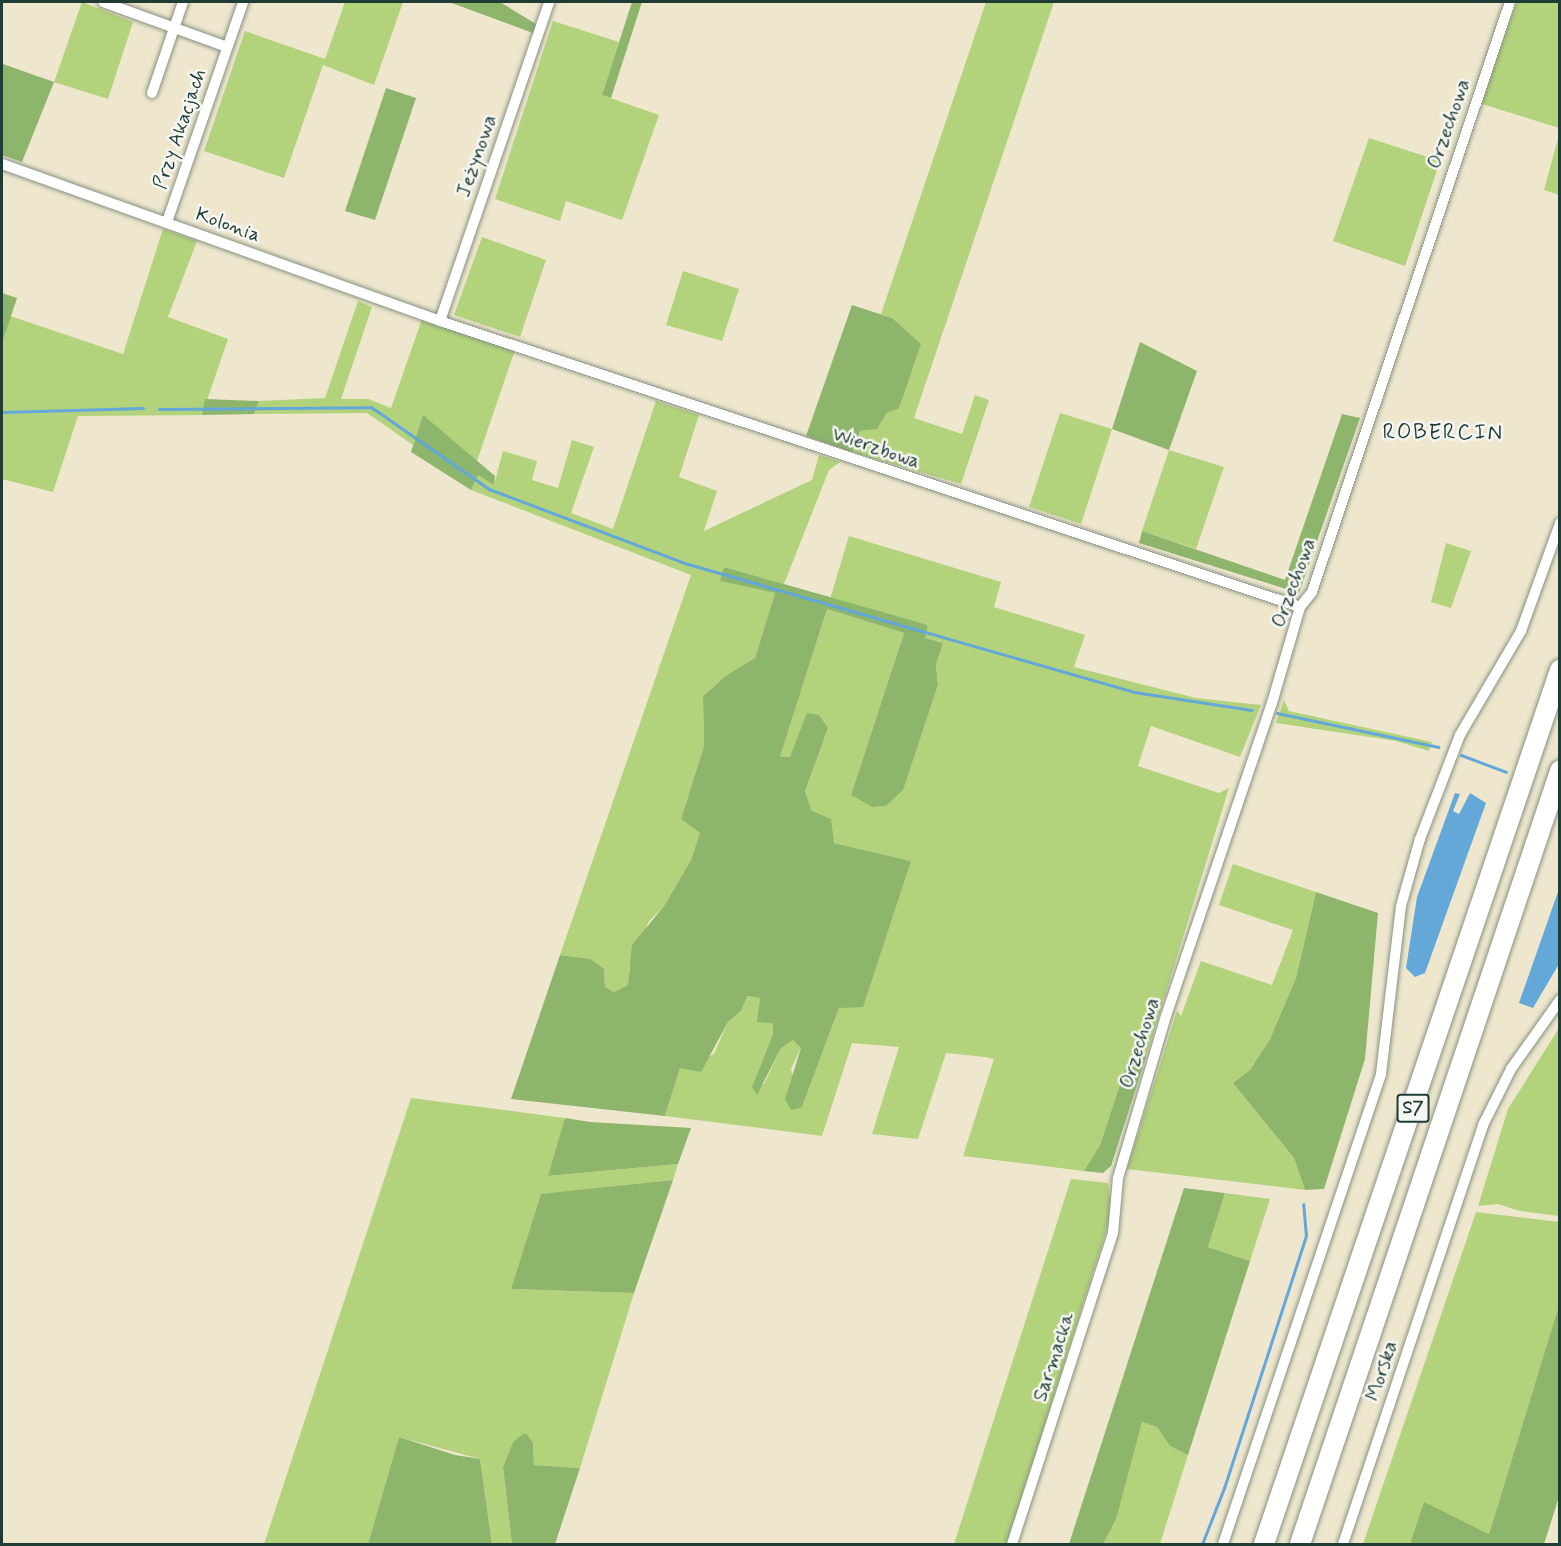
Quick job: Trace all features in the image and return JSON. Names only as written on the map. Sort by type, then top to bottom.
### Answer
[{"type":"highway","name":"S7","points":[[1264,1545],[1560,670]]},
{"type":"highway","name":"S7","points":[[1300,1545],[1560,771]]},
{"type":"street","points":[[103,2],[227,47]]},
{"type":"street","points":[[152,93],[183,2]]},
{"type":"street","name":"Przy Akacjach","points":[[167,222],[243,2]]},
{"type":"street","name":"Jeżynowa","points":[[440,321],[549,2]]},
{"type":"street","name":"Orzechowa","points":[[1118,1178],[1166,1016],[1272,703],[1300,607],[1312,592],[1510,2]]},
{"type":"street","name":"Kolonia","points":[[2,164],[440,321]]},
{"type":"street","name":"Wierzbowa","points":[[440,321],[1300,607]]},
{"type":"street","points":[[1223,1545],[1381,1074],[1399,917],[1420,839],[1465,725],[1521,631],[1560,523]]},
{"type":"street","name":"Morska","points":[[1343,1545],[1484,1125],[1507,1077],[1560,1000]]},
{"type":"street","name":"Sarmacka","points":[[1012,1545],[1113,1233],[1118,1178]]},
{"type":"green space","points":[[82,2],[133,22],[108,99],[54,82]]},
{"type":"green space","points":[[345,2],[403,2],[374,85],[323,65],[284,178],[204,151],[245,31],[325,59]]},
{"type":"green space","points":[[449,2],[500,2],[536,24],[533,33]]},
{"type":"green space","points":[[632,2],[642,2],[611,98],[602,95]]},
{"type":"green space","points":[[986,2],[1054,2],[914,418],[962,434],[975,395],[989,400],[961,484],[852,452],[860,431],[877,429],[887,413],[892,318],[881,314]]},
{"type":"green space","points":[[1517,2],[1559,2],[1559,128],[1479,103]]},
{"type":"green space","points":[[553,21],[619,42],[602,95],[659,115],[622,220],[566,201],[560,221],[495,199]]},
{"type":"green space","points":[[3,64],[54,82],[22,162],[2,155]]},
{"type":"green space","points":[[386,88],[416,98],[375,220],[345,211]]},
{"type":"green space","points":[[1559,135],[1559,195],[1544,190]]},
{"type":"green space","points":[[1369,138],[1440,161],[1405,266],[1333,241]]},
{"type":"green space","points":[[163,229],[197,241],[168,317],[228,339],[202,415],[78,416],[53,492],[2,479],[2,343],[10,316],[123,354]]},
{"type":"green space","points":[[482,237],[546,260],[520,337],[454,315]]},
{"type":"green space","points":[[683,271],[739,289],[722,341],[666,325]]},
{"type":"green space","points":[[2,293],[17,298],[2,343]]},
{"type":"green space","points":[[358,301],[372,307],[341,399],[368,399],[391,408],[422,319],[515,350],[477,461],[423,416],[413,445],[367,413],[254,414],[259,401],[325,398]]},
{"type":"green space","points":[[852,305],[892,318],[921,344],[899,408],[887,413],[877,429],[860,431],[852,452],[806,436]]},
{"type":"green space","points":[[1140,342],[1197,371],[1169,450],[1112,429]]},
{"type":"green space","points":[[205,399],[259,401],[254,414],[202,415]]},
{"type":"green space","points":[[656,401],[699,415],[679,477],[717,491],[704,531],[812,480],[819,455],[840,462],[829,470],[784,584],[724,567],[721,581],[775,593],[755,658],[727,675],[703,696],[704,746],[681,819],[701,833],[691,860],[664,906],[649,921],[629,968],[629,985],[614,992],[605,987],[604,969],[591,959],[560,955],[691,575],[471,490],[478,474],[494,485],[503,451],[537,461],[532,480],[558,488],[572,440],[594,447],[571,513],[613,529]]},
{"type":"green space","points":[[1060,413],[1112,429],[1081,524],[1029,507]]},
{"type":"green space","points":[[1342,414],[1360,418],[1299,593],[1139,543],[1142,531],[1285,580]]},
{"type":"green space","points":[[423,415],[495,476],[494,485],[478,475],[471,490],[411,452]]},
{"type":"green space","points":[[1169,450],[1224,467],[1196,549],[1142,531]]},
{"type":"green space","points":[[849,536],[1001,582],[994,607],[1085,635],[1074,667],[1196,698],[1261,705],[1240,757],[1151,726],[1138,766],[1219,793],[1229,788],[1146,1057],[1129,1057],[1100,1145],[1084,1171],[963,1156],[994,1059],[985,1057],[946,1053],[918,1139],[872,1134],[899,1047],[852,1043],[822,1136],[665,1116],[680,1068],[714,1054],[728,1022],[741,1011],[746,996],[760,998],[759,1014],[773,1023],[773,1034],[752,1087],[764,1084],[781,1048],[793,1040],[801,1048],[791,1069],[802,1107],[839,1008],[911,861],[834,843],[812,811],[805,793],[828,728],[795,747],[790,757],[780,757],[827,609],[904,633],[851,795],[872,807],[886,806],[902,790],[938,685],[936,665],[943,643],[924,638],[928,625],[830,599]]},
{"type":"green space","points":[[1446,543],[1471,551],[1451,608],[1431,602]]},
{"type":"green space","points":[[724,567],[928,625],[925,638],[943,643],[936,665],[938,685],[903,790],[886,806],[872,807],[851,795],[904,633],[827,609],[780,757],[790,757],[807,713],[819,715],[828,728],[805,792],[812,811],[831,819],[834,843],[911,861],[863,1007],[839,1008],[802,1107],[791,1110],[785,1099],[801,1048],[793,1040],[781,1048],[757,1095],[752,1087],[773,1034],[773,1023],[757,1022],[760,998],[747,996],[741,1011],[728,1022],[701,1072],[680,1068],[665,1116],[511,1099],[560,955],[591,959],[604,969],[605,987],[614,992],[628,985],[632,945],[664,906],[691,860],[700,833],[681,819],[704,746],[703,696],[727,675],[755,658],[775,593],[720,581]]},
{"type":"green space","points":[[1284,700],[1289,711],[1432,742],[1429,751],[1396,741],[1276,723]]},
{"type":"green space","points":[[1233,864],[1316,892],[1296,978],[1270,1039],[1250,1070],[1233,1083],[1294,1158],[1305,1190],[1127,1169],[1177,1011],[1181,1016],[1201,961],[1272,985],[1293,930],[1219,905]]},
{"type":"green space","points":[[1316,892],[1378,913],[1365,1059],[1324,1189],[1305,1190],[1294,1158],[1233,1083],[1250,1070],[1270,1039],[1296,978]]},
{"type":"green space","points":[[1559,1028],[1559,1216],[1520,1211],[1498,1204],[1478,1206],[1508,1109]]},
{"type":"green space","points":[[1129,1057],[1146,1057],[1111,1166],[1103,1173],[1084,1171],[1100,1145]]},
{"type":"green space","points":[[411,1098],[565,1118],[549,1176],[678,1164],[673,1180],[541,1195],[511,1289],[634,1293],[580,1468],[534,1465],[533,1443],[527,1434],[513,1442],[503,1467],[512,1544],[492,1544],[480,1459],[399,1437],[368,1544],[264,1544]]},
{"type":"green space","points":[[565,1118],[590,1122],[691,1128],[678,1164],[548,1176]]},
{"type":"green space","points":[[1071,1179],[1108,1183],[1112,1212],[1007,1544],[954,1544]]},
{"type":"green space","points":[[673,1180],[634,1293],[511,1289],[541,1194]]},
{"type":"green space","points":[[1184,1188],[1225,1193],[1208,1247],[1250,1261],[1188,1455],[1170,1446],[1157,1427],[1142,1422],[1116,1519],[1103,1544],[1069,1544]]},
{"type":"green space","points":[[1225,1193],[1270,1199],[1250,1261],[1208,1247]]},
{"type":"green space","points":[[1476,1212],[1559,1222],[1559,1305],[1489,1534],[1424,1503],[1410,1544],[1363,1544]]},
{"type":"green space","points":[[1559,1305],[1559,1497],[1544,1544],[1410,1544],[1424,1502],[1489,1534]]},
{"type":"green space","points":[[1142,1422],[1157,1427],[1170,1446],[1188,1455],[1160,1544],[1103,1544]]},
{"type":"green space","points":[[523,1434],[527,1434],[533,1443],[534,1465],[580,1468],[555,1544],[512,1544],[503,1467],[513,1442]]},
{"type":"green space","points":[[399,1437],[455,1455],[480,1459],[492,1544],[368,1544]]},
{"type":"water","points":[[1455,793],[1460,794],[1453,811],[1459,814],[1470,793],[1486,803],[1425,973],[1415,977],[1406,968],[1417,897]]},
{"type":"water","points":[[1559,889],[1559,964],[1533,1008],[1519,1003]]},
{"type":"waterway","points":[[159,409],[371,407],[489,489],[688,564],[1134,692],[1252,710]]},
{"type":"waterway","points":[[2,412],[143,408]]},
{"type":"waterway","points":[[1277,713],[1438,747]]},
{"type":"waterway","points":[[1461,755],[1506,772]]},
{"type":"waterway","points":[[1202,1544],[1224,1488],[1306,1236],[1303,1204]]},
{"type":"district","name":"ROBERCIN","points":[[1443,434]]}]
